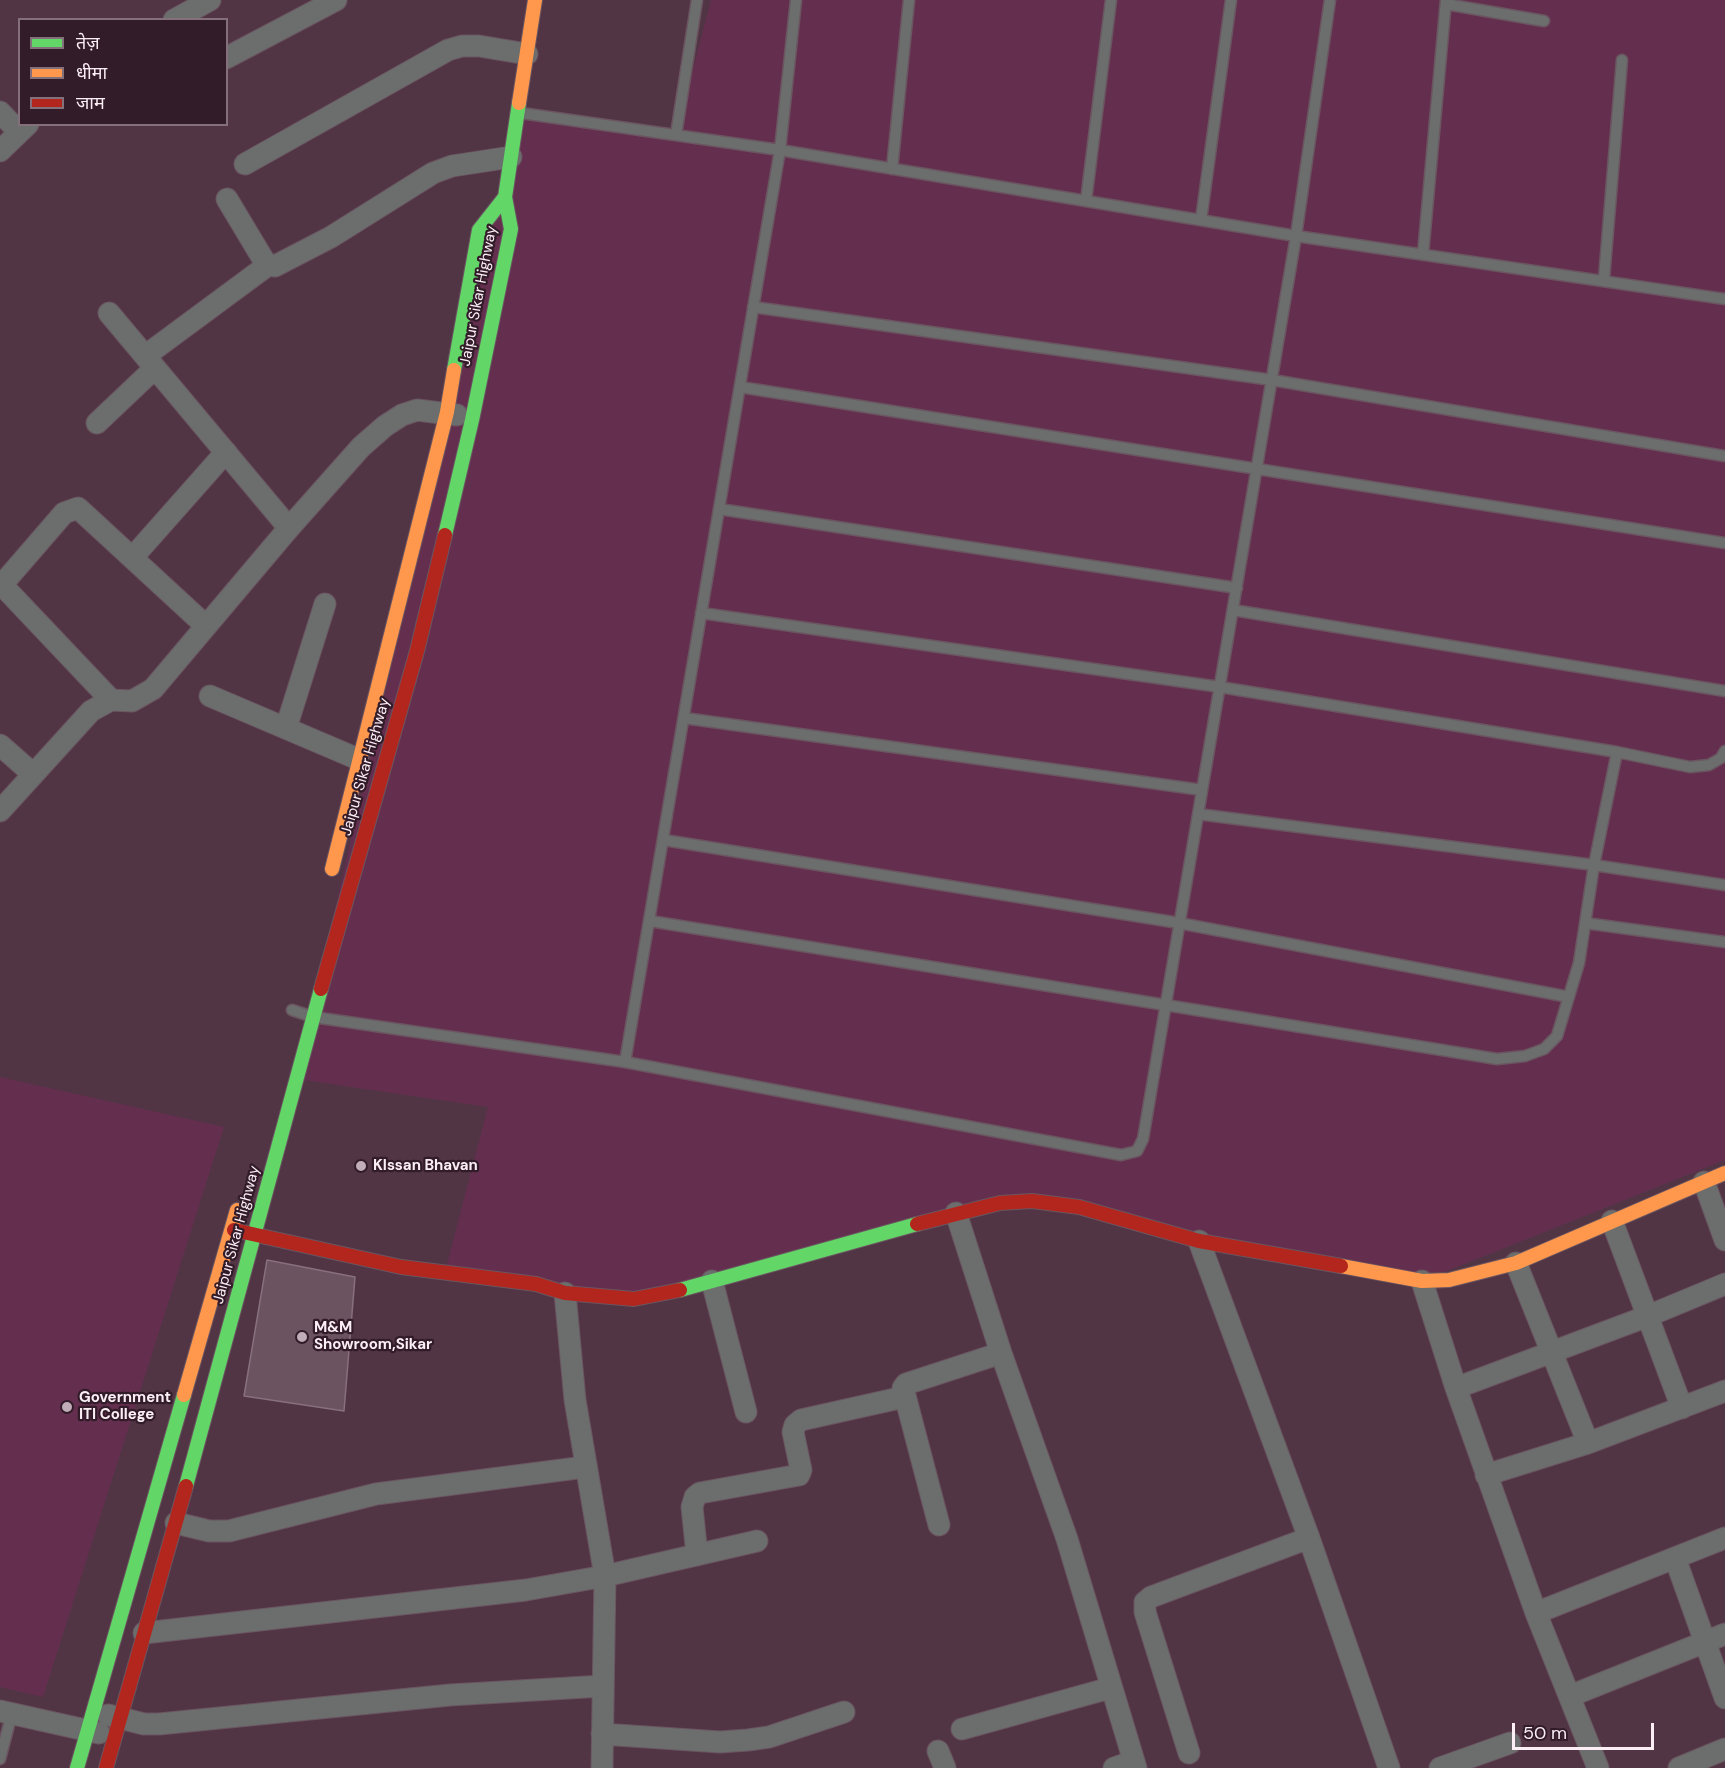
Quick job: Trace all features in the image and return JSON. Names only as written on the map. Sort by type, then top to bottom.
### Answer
[{"type":"main road","points":[[505,197],[535,0]]},
{"type":"main road","name":"Jaipur Sikar Highway","points":[[327,886],[447,412],[479,230],[505,197]]},
{"type":"main road","name":"Jaipur Sikar Highway","points":[[106,1768],[176,1523],[313,1017],[417,651],[472,420],[511,229],[505,197]]},
{"type":"main road","points":[[232,1230],[401,1267],[536,1284],[565,1293],[634,1299],[669,1293],[956,1213],[1000,1203],[1032,1201],[1079,1207],[1198,1241],[1422,1281],[1449,1280],[1516,1263],[1725,1173]]},
{"type":"main road","name":"Jaipur Sikar Highway","points":[[77,1768],[241,1195]]},
{"type":"street","points":[[179,18],[210,0]]},
{"type":"street","points":[[228,57],[336,0]]},
{"type":"street","points":[[245,164],[448,50],[462,46],[479,46],[527,54]]},
{"type":"street","points":[[0,112],[18,124]]},
{"type":"street","points":[[0,151],[24,128]]},
{"type":"street","points":[[97,423],[150,362],[268,265],[282,264],[315,246],[433,173],[452,166],[511,157]]},
{"type":"street","points":[[227,199],[268,265]]},
{"type":"street","points":[[109,313],[289,528]]},
{"type":"street","points":[[0,811],[91,711],[111,700],[132,701],[153,689],[289,528],[361,447],[385,426],[402,415],[417,410],[447,412],[472,420]]},
{"type":"street","points":[[133,557],[226,452]]},
{"type":"street","points":[[111,700],[1,586],[70,509],[78,508],[84,512],[206,626]]},
{"type":"street","points":[[286,728],[325,604]]},
{"type":"street","points":[[210,696],[358,759]]},
{"type":"street","points":[[0,745],[33,774]]},
{"type":"street","points":[[1704,1182],[1725,1240]]},
{"type":"street","points":[[956,1213],[1001,1353],[1067,1539],[1135,1765],[1114,1768]]},
{"type":"street","points":[[1612,1221],[1682,1408]]},
{"type":"street","points":[[1198,1241],[1309,1538],[1389,1768]]},
{"type":"street","points":[[1516,1263],[1588,1443]]},
{"type":"street","points":[[712,1281],[746,1412]]},
{"type":"street","points":[[1422,1281],[1456,1388],[1536,1614],[1598,1768]]},
{"type":"street","points":[[1456,1388],[1648,1316],[1725,1284]]},
{"type":"street","points":[[565,1293],[575,1400],[605,1576],[602,1768]]},
{"type":"street","points":[[939,1525],[903,1388],[906,1384],[1001,1353]]},
{"type":"street","points":[[1486,1475],[1588,1443],[1725,1391]]},
{"type":"street","points":[[697,1555],[692,1507],[695,1497],[700,1493],[798,1475],[801,1470],[793,1432],[795,1425],[801,1420],[904,1397]]},
{"type":"street","points":[[176,1523],[209,1531],[229,1531],[376,1494],[585,1467]]},
{"type":"street","points":[[1189,1753],[1145,1612],[1145,1602],[1151,1597],[1309,1538]]},
{"type":"street","points":[[1536,1614],[1725,1538]]},
{"type":"street","points":[[144,1634],[508,1592],[605,1576],[757,1541]]},
{"type":"street","points":[[1675,1558],[1725,1698]]},
{"type":"street","points":[[1570,1696],[1725,1634]]},
{"type":"street","points":[[6,1712],[90,1720],[117,1728],[438,1696],[603,1686]]},
{"type":"street","points":[[962,1729],[1110,1688]]},
{"type":"street","points":[[602,1734],[720,1742],[748,1740],[769,1737],[844,1712]]},
{"type":"street","points":[[1440,1768],[1510,1743]]},
{"type":"street","points":[[1679,1768],[1725,1749]]},
{"type":"lane","points":[[676,135],[697,0]]},
{"type":"lane","points":[[625,1062],[780,150],[796,0]]},
{"type":"lane","points":[[892,169],[909,0]]},
{"type":"lane","points":[[1086,201],[1111,0]]},
{"type":"lane","points":[[1202,220],[1231,0]]},
{"type":"lane","points":[[292,1010],[313,1017],[625,1062],[1121,1155],[1137,1151],[1143,1139],[1257,470],[1296,236],[1329,0]]},
{"type":"lane","points":[[1423,255],[1446,2],[1544,21]]},
{"type":"lane","points":[[1604,279],[1622,60]]},
{"type":"lane","points":[[518,112],[780,150],[1296,236],[1725,298]]},
{"type":"lane","points":[[753,308],[1272,380],[1725,456]]},
{"type":"lane","points":[[740,387],[1725,543]]},
{"type":"lane","points":[[719,509],[1237,588]]},
{"type":"lane","points":[[1233,610],[1725,691]]},
{"type":"lane","points":[[701,613],[1220,687],[1617,752],[1690,767],[1709,765],[1721,758],[1725,751]]},
{"type":"lane","points":[[684,718],[1202,790]]},
{"type":"lane","points":[[650,921],[1497,1059],[1525,1056],[1544,1049],[1557,1036],[1569,997],[1579,963],[1594,865],[1617,752]]},
{"type":"lane","points":[[1198,814],[1594,865],[1725,885]]},
{"type":"lane","points":[[664,840],[1179,923],[1569,997]]},
{"type":"lane","points":[[1585,923],[1725,942]]},
{"type":"lane","points":[[0,1758],[6,1712]]},
{"type":"shaded area","points":[[711,0],[1725,0],[1725,1160],[1422,1281],[1032,1201],[634,1299],[445,1272],[488,1107],[296,1079],[518,112],[676,135]]},
{"type":"shaded area","name":"Government ITI College","points":[[0,1077],[224,1127],[43,1697],[0,1687]]},
{"type":"building","name":"M&M Showroom,Sikar","points":[[267,1260],[355,1277],[344,1411],[244,1396]]},
{"type":"traffic: fast","points":[[445,535],[472,420],[511,229],[505,197],[519,103]]},
{"type":"traffic: fast","points":[[454,370],[479,230],[505,197]]},
{"type":"traffic: fast","points":[[186,1486],[321,989]]},
{"type":"traffic: fast","points":[[680,1290],[917,1224]]},
{"type":"traffic: fast","points":[[77,1768],[184,1395]]},
{"type":"traffic: slow","points":[[519,103],[535,0]]},
{"type":"traffic: slow","points":[[332,869],[447,412],[454,370]]},
{"type":"traffic: slow","points":[[1341,1266],[1422,1281],[1449,1280],[1516,1263],[1725,1173]]},
{"type":"traffic: slow","points":[[184,1395],[237,1210]]},
{"type":"traffic: jam","points":[[321,989],[417,651],[445,535]]},
{"type":"traffic: jam","points":[[917,1224],[1000,1203],[1032,1201],[1079,1207],[1199,1241],[1341,1266]]},
{"type":"traffic: jam","points":[[234,1230],[401,1267],[536,1284],[565,1293],[634,1299],[680,1290]]},
{"type":"traffic: jam","points":[[106,1768],[186,1486]]},
{"type":"place","name":"KIssan Bhavan","points":[[361,1166]]},
{"type":"place","name":"M&M Showroom,Sikar","points":[[302,1337]]},
{"type":"place","name":"Government ITI College","points":[[67,1407]]}]
